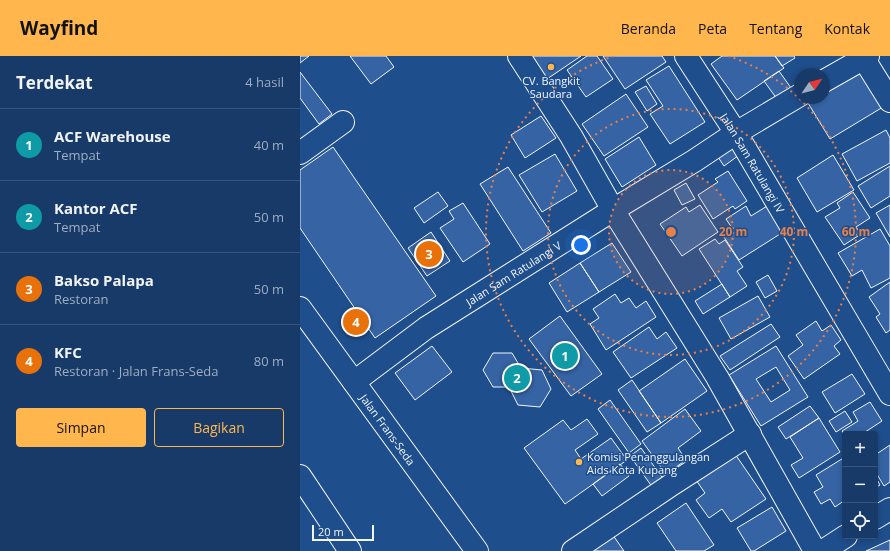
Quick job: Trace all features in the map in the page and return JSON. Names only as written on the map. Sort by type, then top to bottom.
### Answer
[{"type":"street","points":[[519,56],[571,136],[613,210],[717,377],[815,551]]},
{"type":"street","name":"Jalan Sam Ratulangi IV","points":[[686,56],[736,133],[890,394]]},
{"type":"street","points":[[830,77],[865,57],[890,101]]},
{"type":"street","name":"Jalan Sam Ratulangi V","points":[[354,382],[426,328],[613,210],[694,161],[736,133],[794,99]]},
{"type":"street","points":[[300,153],[343,122]]},
{"type":"street","name":"Jalan Frans-Seda","points":[[300,308],[477,551]]},
{"type":"street","points":[[573,551],[750,434]]},
{"type":"street","points":[[300,476],[350,551]]},
{"type":"street","points":[[878,516],[890,509]]},
{"type":"street","points":[[823,551],[842,539]]},
{"type":"building","points":[[300,56],[309,56],[300,63]]},
{"type":"building","points":[[350,56],[386,56],[394,67],[371,84]]},
{"type":"building","name":"CV. Bangkit Saudara","points":[[531,56],[581,56],[547,79]]},
{"type":"building","points":[[587,56],[597,56],[613,79],[586,97],[567,70]]},
{"type":"building","points":[[603,56],[662,56],[666,62],[625,89]]},
{"type":"building","points":[[722,56],[775,56],[784,68],[737,100],[711,64]]},
{"type":"building","points":[[775,56],[794,56],[795,58],[782,66]]},
{"type":"building","points":[[669,66],[705,122],[670,144],[650,114],[663,106],[646,80]]},
{"type":"building","points":[[779,71],[791,88],[777,99],[764,81]]},
{"type":"building","points":[[862,71],[883,107],[830,139],[809,104],[830,104],[830,90]]},
{"type":"building","points":[[300,72],[332,114],[319,124],[300,98]]},
{"type":"building","points":[[646,86],[657,104],[647,111],[635,92]]},
{"type":"building","points":[[626,94],[648,127],[604,156],[582,124]]},
{"type":"building","points":[[541,116],[556,138],[525,158],[511,135]]},
{"type":"building","points":[[886,130],[890,138],[890,163],[857,181],[842,154]]},
{"type":"building","points":[[639,137],[656,165],[622,187],[605,159]]},
{"type":"building","points":[[734,142],[742,153],[724,166],[716,154]]},
{"type":"building","points":[[333,147],[436,296],[375,338],[300,228],[300,170]]},
{"type":"building","points":[[555,154],[577,191],[542,212],[519,175]]},
{"type":"building","points":[[833,155],[854,190],[817,212],[797,178]]},
{"type":"building","points":[[890,166],[890,196],[871,208],[858,186]]},
{"type":"building","points":[[508,167],[551,233],[523,251],[480,184]]},
{"type":"building","points":[[728,171],[747,201],[735,209],[733,206],[713,219],[698,195],[718,182],[715,179]]},
{"type":"building","points":[[686,183],[695,199],[682,205],[674,190]]},
{"type":"building","points":[[438,192],[448,206],[424,223],[414,208]]},
{"type":"building","points":[[853,192],[870,218],[856,227],[861,234],[844,245],[825,217],[840,208],[837,203]]},
{"type":"building","points":[[463,203],[490,244],[463,262],[440,228],[454,219],[449,211]]},
{"type":"building","points":[[772,203],[788,229],[739,260],[722,234],[732,228],[726,219],[746,206],[751,216]]},
{"type":"building","points":[[700,205],[718,232],[682,256],[660,224],[686,207],[689,212]]},
{"type":"building","points":[[890,205],[890,237],[876,213]]},
{"type":"building","points":[[880,229],[890,246],[890,278],[871,288],[862,270],[852,276],[838,253]]},
{"type":"building","points":[[431,232],[450,261],[427,276],[408,248]]},
{"type":"building","points":[[715,239],[719,244],[725,240],[743,267],[737,271],[747,286],[730,297],[699,249]]},
{"type":"building","points":[[612,243],[631,272],[599,292],[580,263]]},
{"type":"building","points":[[580,263],[599,292],[567,312],[549,283]]},
{"type":"building","points":[[768,275],[777,291],[765,298],[756,282]]},
{"type":"building","points":[[890,282],[890,330],[886,333],[876,317],[880,314],[869,297]]},
{"type":"building","points":[[722,284],[730,297],[703,314],[695,301]]},
{"type":"building","points":[[615,294],[621,303],[629,298],[636,308],[646,301],[656,317],[606,350],[590,324],[599,318],[593,309]]},
{"type":"building","points":[[758,296],[770,317],[731,339],[719,318]]},
{"type":"building","points":[[560,316],[602,374],[571,396],[529,339]]},
{"type":"building","points":[[816,321],[822,331],[831,325],[841,340],[834,346],[840,354],[804,379],[788,356],[803,345],[796,335]]},
{"type":"building","points":[[771,324],[780,337],[730,370],[720,356]]},
{"type":"building","points":[[649,327],[657,339],[666,332],[677,348],[631,378],[613,352]]},
{"type":"building","points":[[432,346],[452,372],[415,400],[395,373]]},
{"type":"building","points":[[776,346],[808,397],[761,426],[729,375]],"holes":[[[776,367],[790,390],[771,402],[756,379]]]},
{"type":"building","points":[[493,353],[512,353],[521,368],[542,370],[551,389],[540,407],[518,405],[509,387],[493,387],[483,370]]},
{"type":"building","points":[[685,359],[707,391],[661,423],[639,391]]},
{"type":"building","points":[[852,374],[865,394],[835,413],[822,392]]},
{"type":"building","points":[[632,380],[661,423],[647,432],[618,390]]},
{"type":"building","points":[[610,400],[641,444],[629,453],[598,409]]},
{"type":"building","points":[[870,402],[882,421],[867,431],[842,431],[858,421],[853,412]]},
{"type":"building","points":[[810,406],[819,418],[786,439],[778,427]]},
{"type":"building","points":[[685,409],[701,431],[678,448],[686,460],[666,474],[642,441]]},
{"type":"building","points":[[845,411],[852,422],[836,432],[829,421]]},
{"type":"building","points":[[819,418],[840,452],[799,478],[791,465],[803,458],[790,437]]},
{"type":"building","name":"Komisi Penanggulangan Aids Kota Kupang","points":[[587,419],[598,434],[575,450],[581,459],[611,438],[627,460],[565,504],[524,448],[563,420],[571,430]]},
{"type":"building","points":[[890,445],[890,482],[884,486],[878,476],[878,453]]},
{"type":"building","points":[[641,448],[664,480],[653,488],[630,456]]},
{"type":"building","points":[[735,454],[766,499],[731,522],[722,509],[709,518],[696,500],[705,493],[696,480]]},
{"type":"building","points":[[842,459],[842,502],[835,507],[830,499],[821,504],[814,492],[823,487],[816,475]]},
{"type":"building","points":[[620,464],[629,476],[602,496],[593,484]]},
{"type":"building","points":[[686,503],[714,545],[704,551],[676,551],[657,523]]},
{"type":"building","points":[[772,507],[786,531],[754,551],[751,551],[737,528]]},
{"type":"building","points":[[610,531],[624,551],[582,551]]},
{"type":"building","points":[[890,540],[890,551],[866,551]]},
{"type":"place","name":"CV. Bangkit Saudara","points":[[551,67]]},
{"type":"place","name":"Bakso Palapa","points":[[429,254]]},
{"type":"place","name":"KFC","points":[[356,322]]},
{"type":"place","name":"ACF Warehouse","points":[[565,356]]},
{"type":"place","name":"Kantor ACF","points":[[517,378]]},
{"type":"place","name":"Komisi Penanggulangan Aids Kota Kupang","points":[[579,462]]}]
